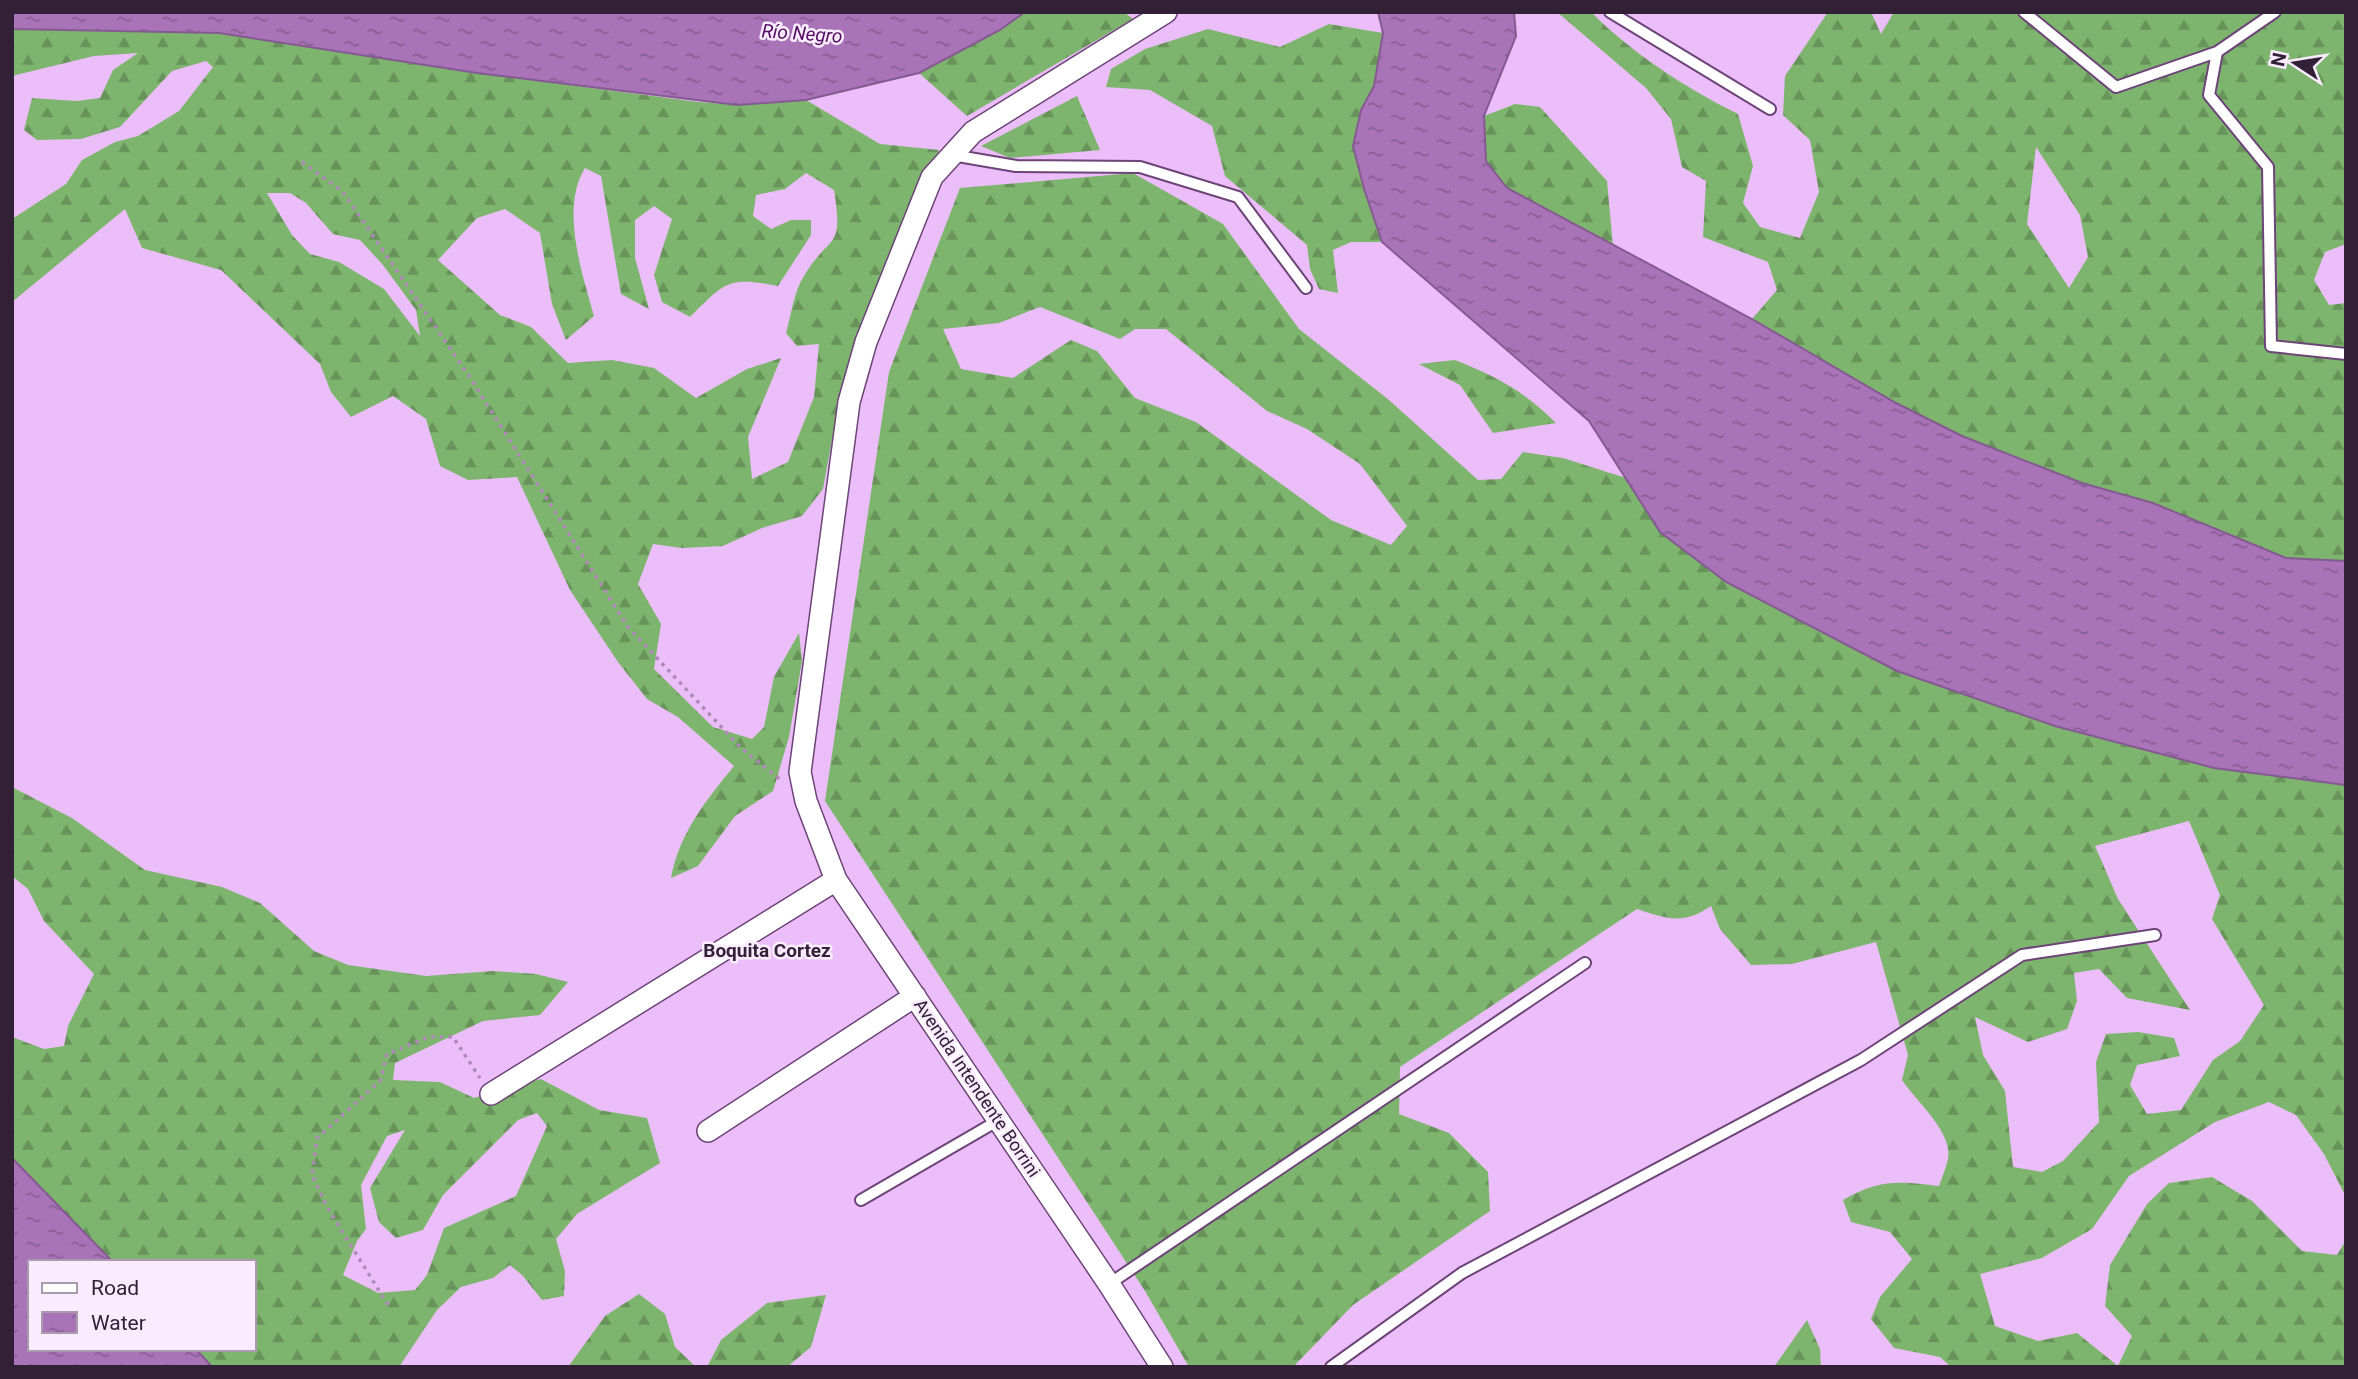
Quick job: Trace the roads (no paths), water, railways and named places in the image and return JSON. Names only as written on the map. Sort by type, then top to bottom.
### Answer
[{"type":"street","name":"Avenida Intendente Borrini","points":[[1162,1367],[1109,1284],[836,880],[806,801],[800,772],[849,402],[866,342],[932,177],[949,155],[973,132],[1166,12]]},
{"type":"street","points":[[491,1094],[836,880]]},
{"type":"street","points":[[708,1131],[915,996]]},
{"type":"lane","points":[[1610,12],[1770,108]]},
{"type":"lane","points":[[2024,12],[2116,87],[2217,52],[2275,12]]},
{"type":"lane","points":[[2217,52],[2209,95],[2268,167],[2271,346],[2346,354]]},
{"type":"lane","points":[[949,155],[1016,166],[1140,167],[1238,197],[1306,288]]},
{"type":"lane","points":[[1331,1367],[1462,1273],[1861,1060],[2022,955],[2155,935]]},
{"type":"lane","points":[[1109,1284],[1585,963]]},
{"type":"lane","points":[[860,1200],[999,1120]]},
{"type":"water","name":"Río Negro","points":[[12,12],[1025,12],[1000,30],[919,73],[806,100],[737,105],[477,73],[219,33],[12,29]]},
{"type":"water","points":[[1378,12],[1514,12],[1516,36],[1484,116],[1486,161],[1507,188],[1752,319],[1896,403],[1962,436],[2082,483],[2153,503],[2286,558],[2346,561],[2346,785],[2214,768],[2055,726],[1897,671],[1726,582],[1660,532],[1589,421],[1382,242],[1353,146],[1361,110],[1374,86],[1383,33]]},
{"type":"water","points":[[12,1158],[111,1260],[28,1260],[28,1351],[198,1351],[212,1367],[12,1367]]},
{"type":"district","name":"Boquita Cortez","points":[[767,950]]}]
